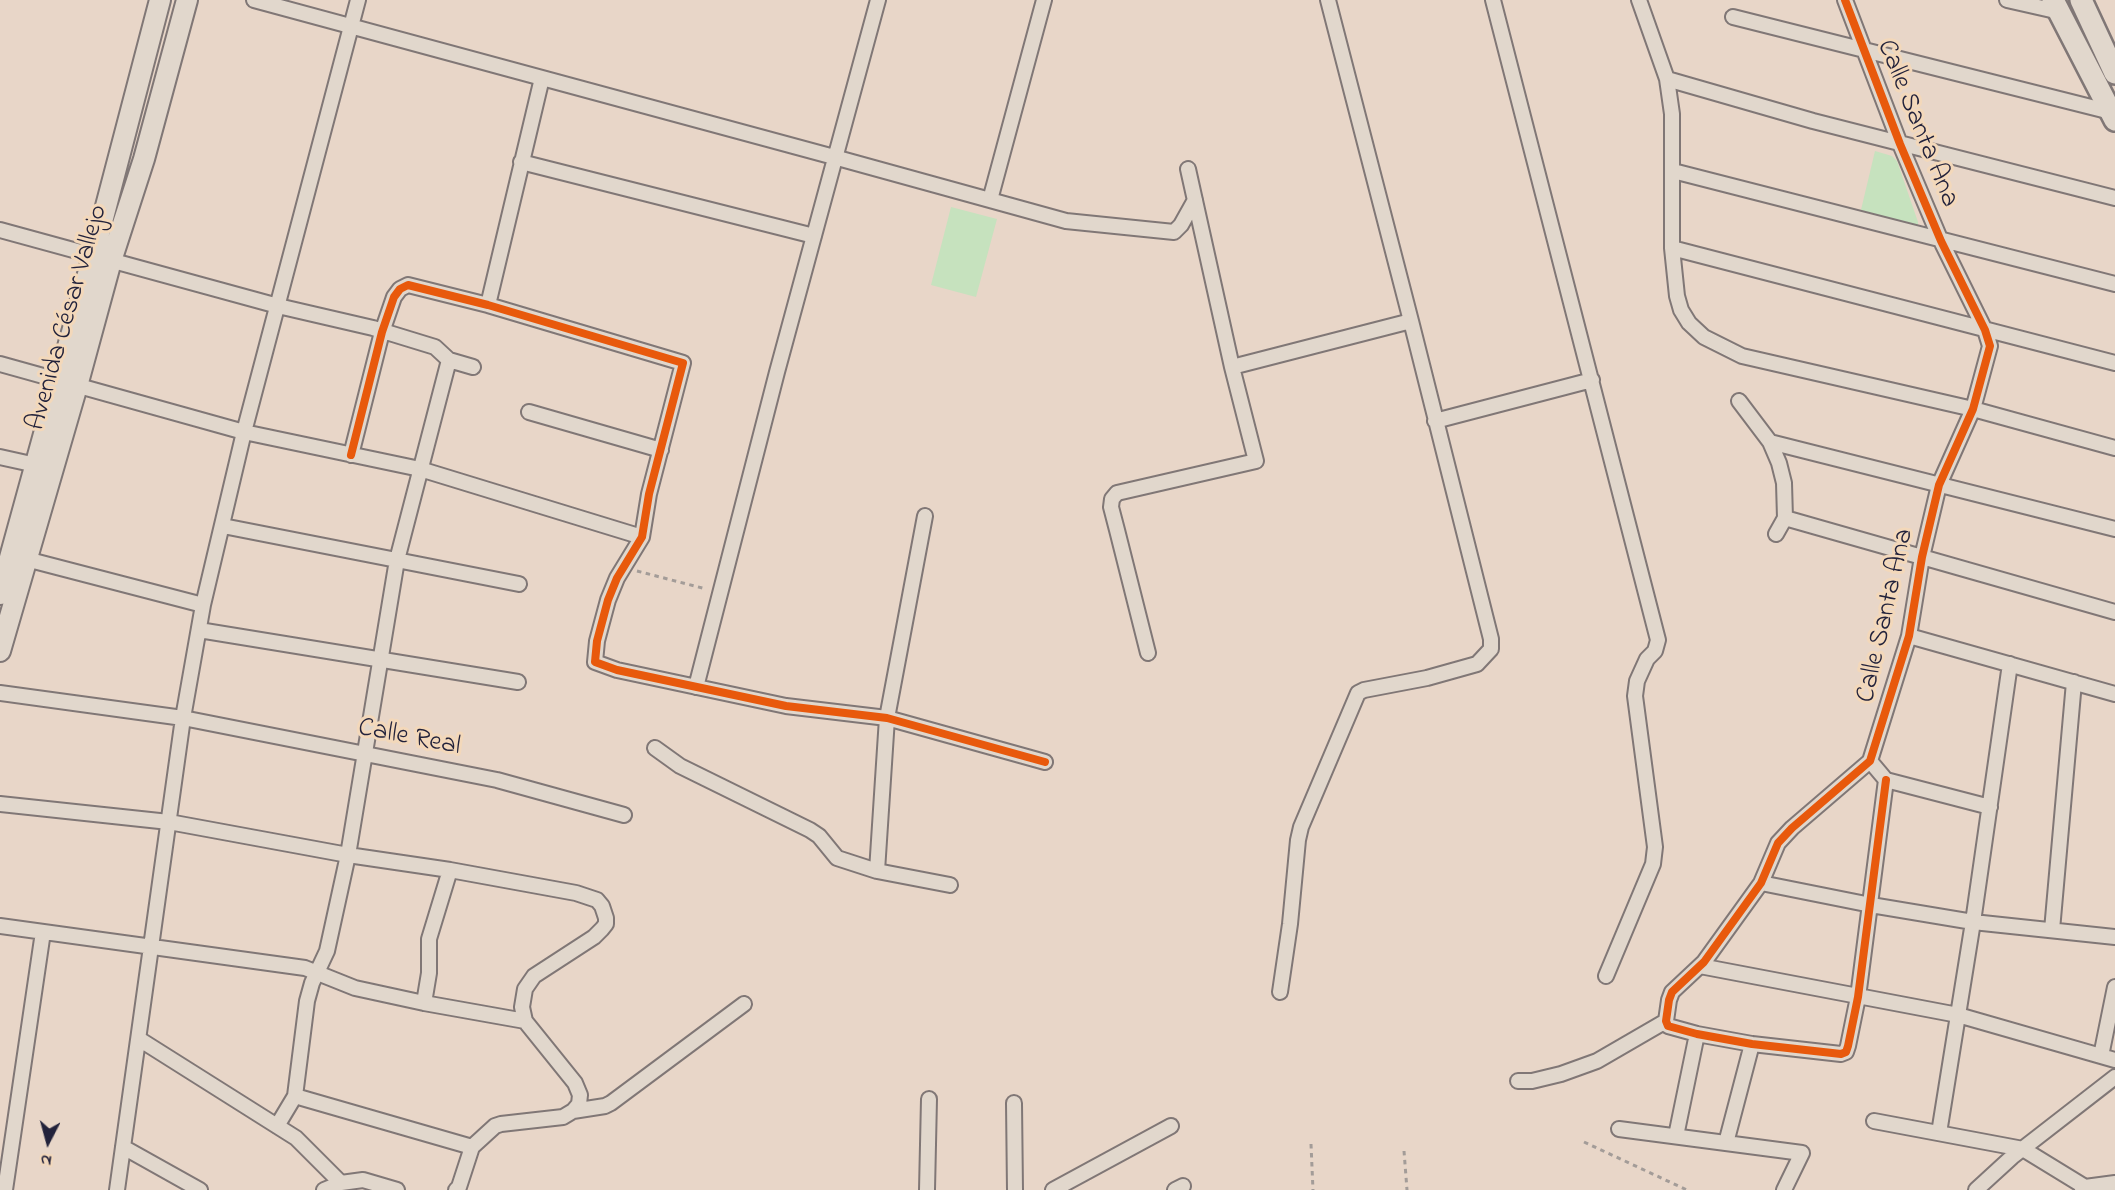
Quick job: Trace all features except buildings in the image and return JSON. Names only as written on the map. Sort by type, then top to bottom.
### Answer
[{"type":"main road","points":[[2081,0],[2115,73]]},
{"type":"main road","points":[[2056,6],[2113,116]]},
{"type":"street","name":"Avenida César Vallejo","points":[[0,651],[26,559],[68,383],[102,259],[160,0]]},
{"type":"street","name":"Avenida César Vallejo","points":[[102,259],[144,159],[187,0]]},
{"type":"street","points":[[254,0],[1066,222],[1170,232],[1177,229],[1195,200]]},
{"type":"street","points":[[117,1190],[183,718],[203,605],[244,432],[358,0]]},
{"type":"street","points":[[696,687],[777,372],[878,0]]},
{"type":"street","points":[[990,200],[1044,0]]},
{"type":"street","points":[[1280,992],[1301,827],[1358,693],[1477,664],[1491,649],[1491,639],[1328,0]]},
{"type":"street","points":[[1493,0],[1658,640],[1655,651],[1647,659],[1637,681],[1635,696],[1655,847],[1653,864],[1606,976]]},
{"type":"street","points":[[1639,0],[1667,79],[1672,114],[1672,248],[1677,296],[1681,310],[1689,323],[1704,337],[1742,356],[1973,409],[2115,448]]},
{"type":"street","name":"Calle Santa Ana","points":[[1845,0],[1900,144],[1941,241],[1985,330],[1990,346],[1973,409],[1939,485],[1922,557],[1910,636],[1869,761]]},
{"type":"street","points":[[2007,0],[2056,6]]},
{"type":"street","points":[[1733,17],[2113,116]]},
{"type":"street","points":[[488,305],[542,78]]},
{"type":"street","points":[[1667,79],[1813,121],[2115,198]]},
{"type":"street","points":[[521,162],[814,236]]},
{"type":"street","points":[[1148,653],[1111,507],[1112,499],[1118,493],[1256,461],[1232,367],[1188,169]]},
{"type":"street","points":[[1673,171],[2115,284]]},
{"type":"street","points":[[0,230],[278,306],[373,328],[435,347],[449,360],[473,367]]},
{"type":"street","points":[[1672,248],[2115,363]]},
{"type":"street","points":[[351,454],[382,332],[394,297],[400,289],[408,285],[488,305],[683,363],[650,494],[642,537],[617,578],[608,600],[597,641],[595,662],[616,670],[818,711],[887,718],[1045,762]]},
{"type":"street","points":[[1232,367],[1411,321]]},
{"type":"street","points":[[278,1126],[296,1096],[307,1000],[327,951],[348,855],[397,560],[449,360]]},
{"type":"street","points":[[0,364],[244,432],[420,469],[642,537]]},
{"type":"street","points":[[1435,421],[1592,380]]},
{"type":"street","name":"Avenida César Vallejo","points":[[0,594],[36,465],[68,383]]},
{"type":"street","points":[[1740,401],[1770,442],[1784,483],[1785,518],[1776,534]]},
{"type":"street","points":[[530,412],[661,450]]},
{"type":"street","points":[[1770,442],[2115,530]]},
{"type":"street","points":[[0,457],[36,465]]},
{"type":"street","points":[[877,871],[887,718],[925,516]]},
{"type":"street","points":[[1785,518],[2115,612]]},
{"type":"street","points":[[223,526],[519,584]]},
{"type":"street","points":[[26,559],[203,605]]},
{"type":"street","points":[[199,630],[519,682]]},
{"type":"street","points":[[1910,636],[2115,694]]},
{"type":"street","points":[[1939,1133],[1973,922],[2010,664]]},
{"type":"street","points":[[2052,930],[2074,682]]},
{"type":"street","name":"Calle Real","points":[[0,693],[183,718],[497,780],[624,815]]},
{"type":"street","points":[[655,748],[680,766],[810,830],[819,836],[837,858],[877,871],[950,885]]},
{"type":"street","points":[[1886,780],[1858,997],[1845,1052],[1841,1054],[1752,1044],[1668,1026],[1666,1021],[1672,992],[1700,966],[1761,883],[1778,843],[1869,761],[1886,780],[1990,807]]},
{"type":"street","points":[[0,804],[169,822],[348,855],[450,870],[576,893],[597,900],[602,906],[606,924],[594,937],[534,976],[525,989],[522,1007],[525,1021],[575,1083],[580,1095],[579,1104],[573,1112]]},
{"type":"street","points":[[424,1003],[429,974],[429,939],[450,870]]},
{"type":"street","points":[[1761,883],[1973,922],[2115,938]]},
{"type":"street","points":[[0,927],[305,968],[355,988],[525,1021]]},
{"type":"street","points":[[5,1190],[43,932]]},
{"type":"street","points":[[1700,966],[1958,1015],[2108,1058],[2115,987]]},
{"type":"street","points":[[456,1190],[472,1147],[484,1135],[501,1124],[563,1117],[573,1112],[599,1108],[611,1103],[744,1004]]},
{"type":"street","points":[[1518,1081],[1532,1081],[1561,1074],[1597,1061],[1666,1021]]},
{"type":"street","points":[[1676,1136],[1697,1034]]},
{"type":"street","points":[[139,1039],[296,1138],[341,1183]]},
{"type":"street","points":[[1726,1143],[1752,1044]]},
{"type":"street","points":[[1976,1190],[2023,1149],[2115,1077]]},
{"type":"street","points":[[296,1096],[472,1147]]},
{"type":"street","points":[[927,1190],[929,1099]]},
{"type":"street","points":[[1014,1103],[1015,1190]]},
{"type":"street","points":[[1874,1121],[2023,1149],[2084,1189],[2115,1183]]},
{"type":"street","points":[[1053,1190],[1171,1126]]},
{"type":"street","points":[[1618,1129],[1802,1153],[1784,1190]]},
{"type":"street","points":[[123,1147],[200,1190]]},
{"type":"street","points":[[324,1190],[341,1183],[363,1180],[397,1190]]},
{"type":"path","points":[[635,570],[706,589]]},
{"type":"path","points":[[1584,1142],[1687,1190]]},
{"type":"path","points":[[1311,1144],[1313,1190]]},
{"type":"path","points":[[1404,1151],[1407,1190]]},
{"type":"green space","points":[[1875,151],[1892,156],[1897,161],[1918,222],[1915,229],[1860,214]]},
{"type":"green space","points":[[951,207],[997,219],[976,297],[931,285]]},
{"type":"cycle path","points":[[1845,0],[1900,144],[1941,241],[1985,330],[1990,346],[1973,409],[1939,485],[1922,557],[1909,636],[1870,761],[1792,828],[1778,843],[1761,883],[1704,962],[1672,992],[1666,1021],[1668,1026],[1752,1044],[1841,1054],[1846,1052],[1858,997],[1886,780]]},
{"type":"cycle path","points":[[351,455],[382,332],[394,297],[400,289],[408,285],[488,305],[683,363],[649,494],[642,537],[617,578],[608,600],[597,641],[595,662],[617,670],[786,706],[887,718],[1045,762]]}]
